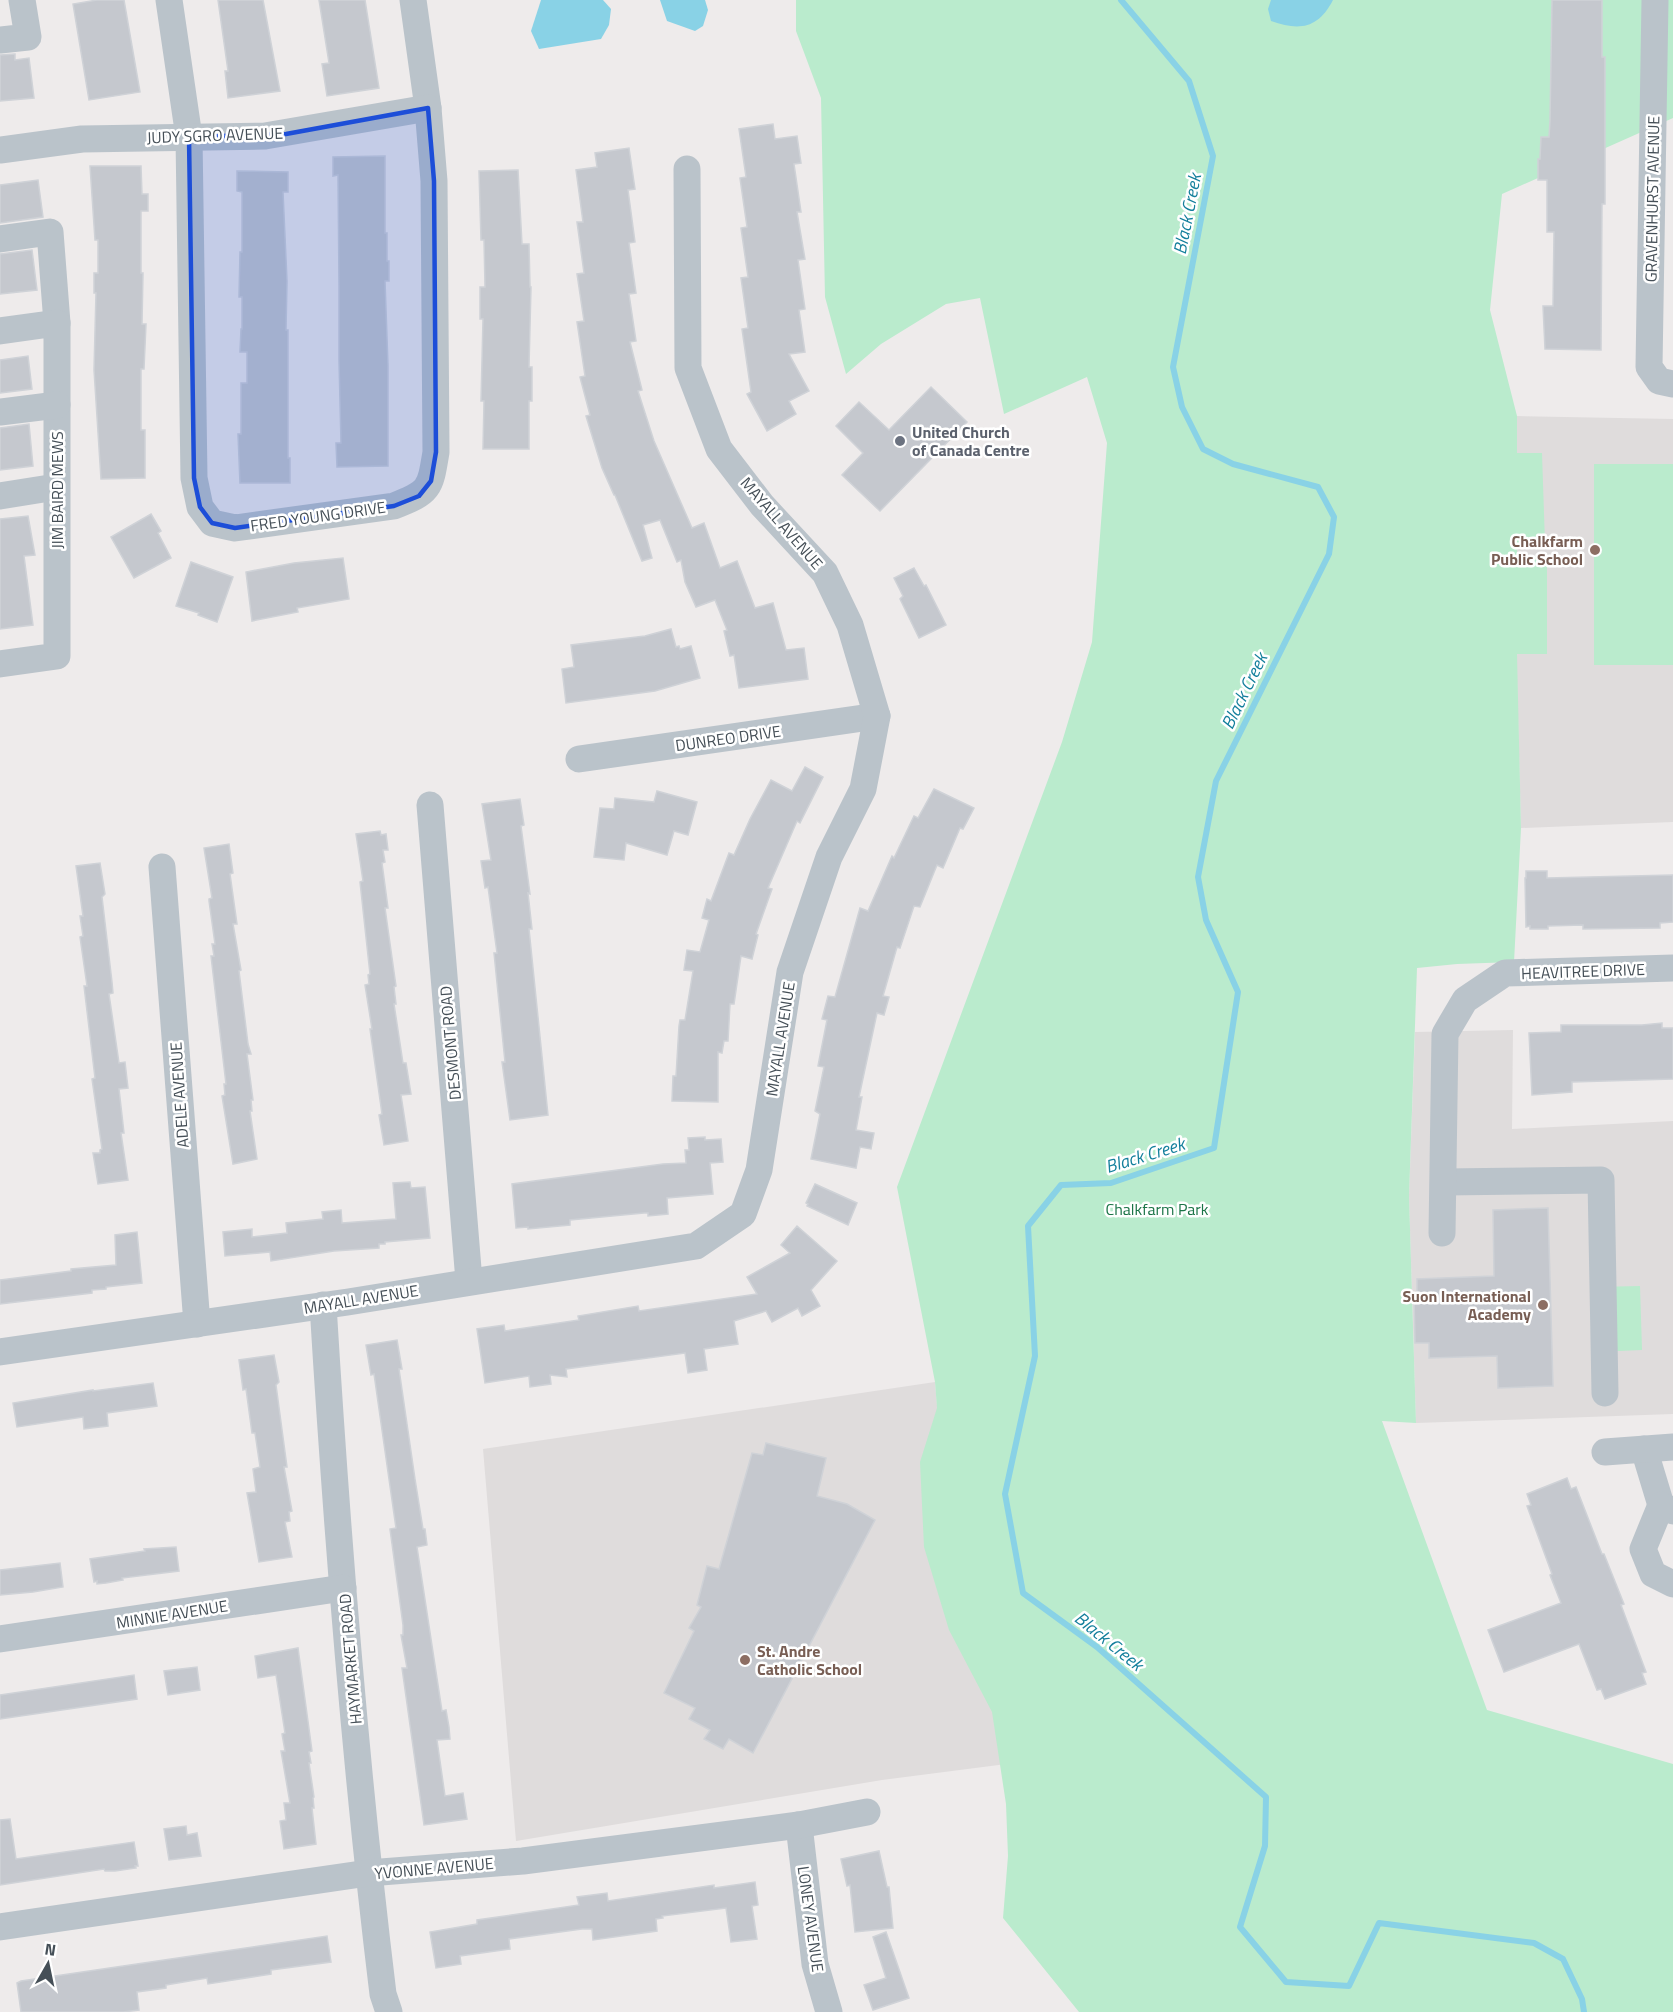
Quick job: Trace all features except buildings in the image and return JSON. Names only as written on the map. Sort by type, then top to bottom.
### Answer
[{"type":"street","points":[[0,40],[28,37],[22,0]]},
{"type":"street","name":"FRED YOUNG DRIVE","points":[[169,0],[189,137],[194,478],[200,507],[212,523],[235,528],[394,506],[419,496],[431,481],[436,452],[434,204],[428,108],[413,0]]},
{"type":"street","name":"GRAVENHURST AVENUE","points":[[1655,0],[1649,367],[1659,381],[1673,384]]},
{"type":"street","name":"JUDY SGRO AVENUE","points":[[0,150],[82,138],[286,134],[428,108]]},
{"type":"street","name":"MAYALL AVENUE","points":[[0,1352],[323,1305],[696,1246],[742,1215],[759,1170],[790,972],[829,857],[863,789],[877,716],[850,625],[825,573],[762,505],[719,448],[688,368],[687,169]]},
{"type":"street","name":"JIM BAIRD MEWS","points":[[0,239],[50,232],[57,323],[57,656],[0,664]]},
{"type":"street","points":[[0,330],[57,323]]},
{"type":"street","points":[[0,411],[57,405]]},
{"type":"street","points":[[0,496],[56,487]]},
{"type":"street","name":"DUNREO DRIVE","points":[[579,759],[877,716]]},
{"type":"street","name":"DESMONT ROAD","points":[[430,805],[469,1281]]},
{"type":"street","name":"ADELE AVENUE","points":[[162,867],[196,1324]]},
{"type":"street","name":"HEAVITREE DRIVE","points":[[1444,1182],[1445,1034],[1465,1000],[1505,973],[1673,968]]},
{"type":"street","points":[[1442,1233],[1444,1182],[1601,1180],[1605,1393]]},
{"type":"street","name":"HAYMARKET ROAD","points":[[323,1305],[343,1588],[368,1873],[383,1994],[389,2012]]},
{"type":"street","points":[[1605,1452],[1673,1447]]},
{"type":"street","points":[[1644,1449],[1667,1508],[1643,1549],[1653,1574],[1673,1584]]},
{"type":"street","name":"MINNIE AVENUE","points":[[0,1639],[343,1588]]},
{"type":"street","name":"YVONNE AVENUE","points":[[0,1927],[368,1873],[523,1861],[798,1825],[867,1812]]},
{"type":"street","name":"LONEY AVENUE","points":[[798,1825],[815,1964],[829,2012]]},
{"type":"highlighted area","points":[[428,108],[434,181],[436,452],[431,481],[419,496],[394,506],[235,528],[212,523],[200,507],[194,478],[189,137],[286,134]]},
{"type":"shaded area","name":"Chalkfarm Public School","points":[[1517,416],[1673,419],[1673,822],[1521,828],[1517,680]]},
{"type":"shaded area","name":"Suon International Academy","points":[[1513,1030],[1512,1129],[1673,1121],[1673,1414],[1416,1423],[1409,1196],[1415,1032]]},
{"type":"shaded area","name":"St. Andre Catholic School","points":[[935,1382],[952,1584],[1029,1761],[882,1780],[516,1841],[483,1449]]},
{"type":"green space","name":"Chalkfarm Park","points":[[796,0],[1673,0],[1673,118],[1502,194],[1490,310],[1517,416],[1517,453],[1542,453],[1545,543],[1517,543],[1517,556],[1547,556],[1547,654],[1517,654],[1521,828],[1514,962],[1417,968],[1409,1196],[1416,1423],[1382,1421],[1487,1710],[1673,1764],[1673,2012],[1079,2012],[1003,1918],[1008,1856],[1006,1804],[992,1712],[949,1630],[924,1547],[920,1462],[937,1408],[935,1382],[897,1187],[1062,742],[1092,642],[1107,443],[1087,377],[1004,414],[980,298],[946,304],[881,344],[846,374],[825,297],[821,98],[796,31]]},
{"type":"green space","points":[[1594,464],[1673,464],[1673,665],[1594,665]]},
{"type":"green space","points":[[1640,1286],[1642,1350],[1595,1352],[1594,1287]]},
{"type":"water","points":[[541,0],[603,0],[611,9],[609,25],[601,39],[539,49],[531,31]]},
{"type":"water","points":[[660,0],[705,0],[708,10],[703,26],[695,31],[667,21]]},
{"type":"water","points":[[1271,0],[1333,0],[1321,17],[1314,22],[1307,25],[1290,26],[1271,21],[1268,9]]},
{"type":"waterway","name":"Black Creek","points":[[1121,0],[1189,81],[1213,156],[1173,367],[1182,407],[1203,449],[1233,464],[1318,487],[1334,517],[1329,554],[1216,781],[1198,877],[1206,920],[1238,992],[1214,1148],[1111,1183],[1061,1185],[1028,1226],[1035,1356],[1005,1494],[1023,1593],[1097,1647],[1266,1797],[1265,1846],[1240,1927],[1286,1982],[1349,1986],[1379,1923],[1534,1943],[1563,1959],[1582,1999],[1584,2012]]},
{"type":"place","name":"United Church of Canada Centre","points":[[900,441]]},
{"type":"place","name":"Chalkfarm Public School","points":[[1595,550]]},
{"type":"place","name":"Suon International Academy","points":[[1543,1305]]},
{"type":"place","name":"St. Andre Catholic School","points":[[745,1660]]}]
